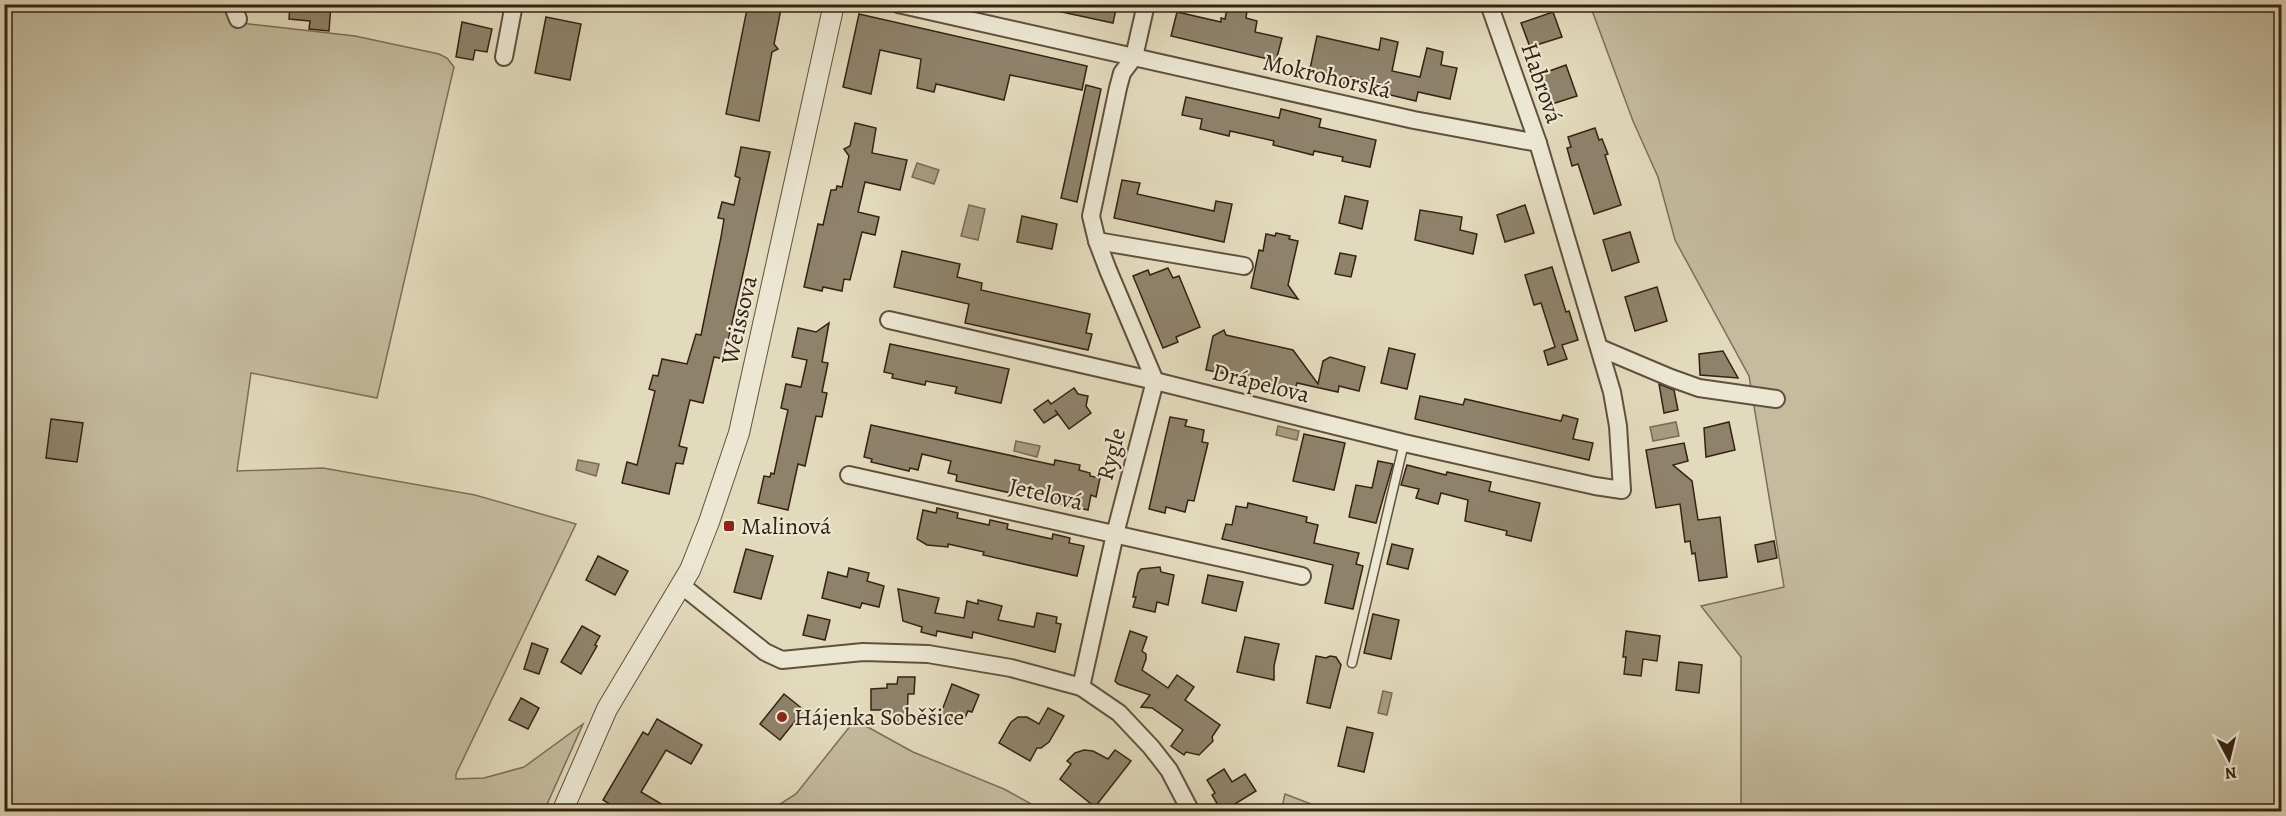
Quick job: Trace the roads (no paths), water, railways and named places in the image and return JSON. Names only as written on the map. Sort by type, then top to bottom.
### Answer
[{"type":"street","points":[[504,57],[514,4]]},
{"type":"street","name":"Weissova","points":[[562,812],[607,709],[681,585],[701,546],[739,434],[834,4]]},
{"type":"street","name":"Mokrohorská","points":[[898,4],[1414,120],[1538,143]]},
{"type":"street","points":[[1146,4],[1134,57],[1122,74],[1118,88],[1091,216],[1097,241],[1155,381]]},
{"type":"street","name":"Habrová","points":[[1489,4],[1538,143]]},
{"type":"street","points":[[1538,143],[1600,348],[1699,388],[1776,399]]},
{"type":"street","points":[[1097,241],[1244,266]]},
{"type":"street","name":"Drápelova","points":[[889,320],[1155,381],[1404,443],[1622,490],[1616,410],[1600,348]]},
{"type":"street","name":"Rygle","points":[[1081,687],[1115,534],[1155,381]]},
{"type":"street","name":"Jetelová","points":[[849,475],[1302,576]]},
{"type":"street","points":[[681,585],[765,652],[782,660],[864,652],[928,654],[1011,668],[1081,687],[1119,713],[1150,747],[1169,770],[1191,812]]},
{"type":"lane","points":[[1352,663],[1404,443]]},
{"type":"place","name":"Malinová","points":[[729,526]]},
{"type":"place","name":"Hájenka Soběšice","points":[[782,717]]}]
